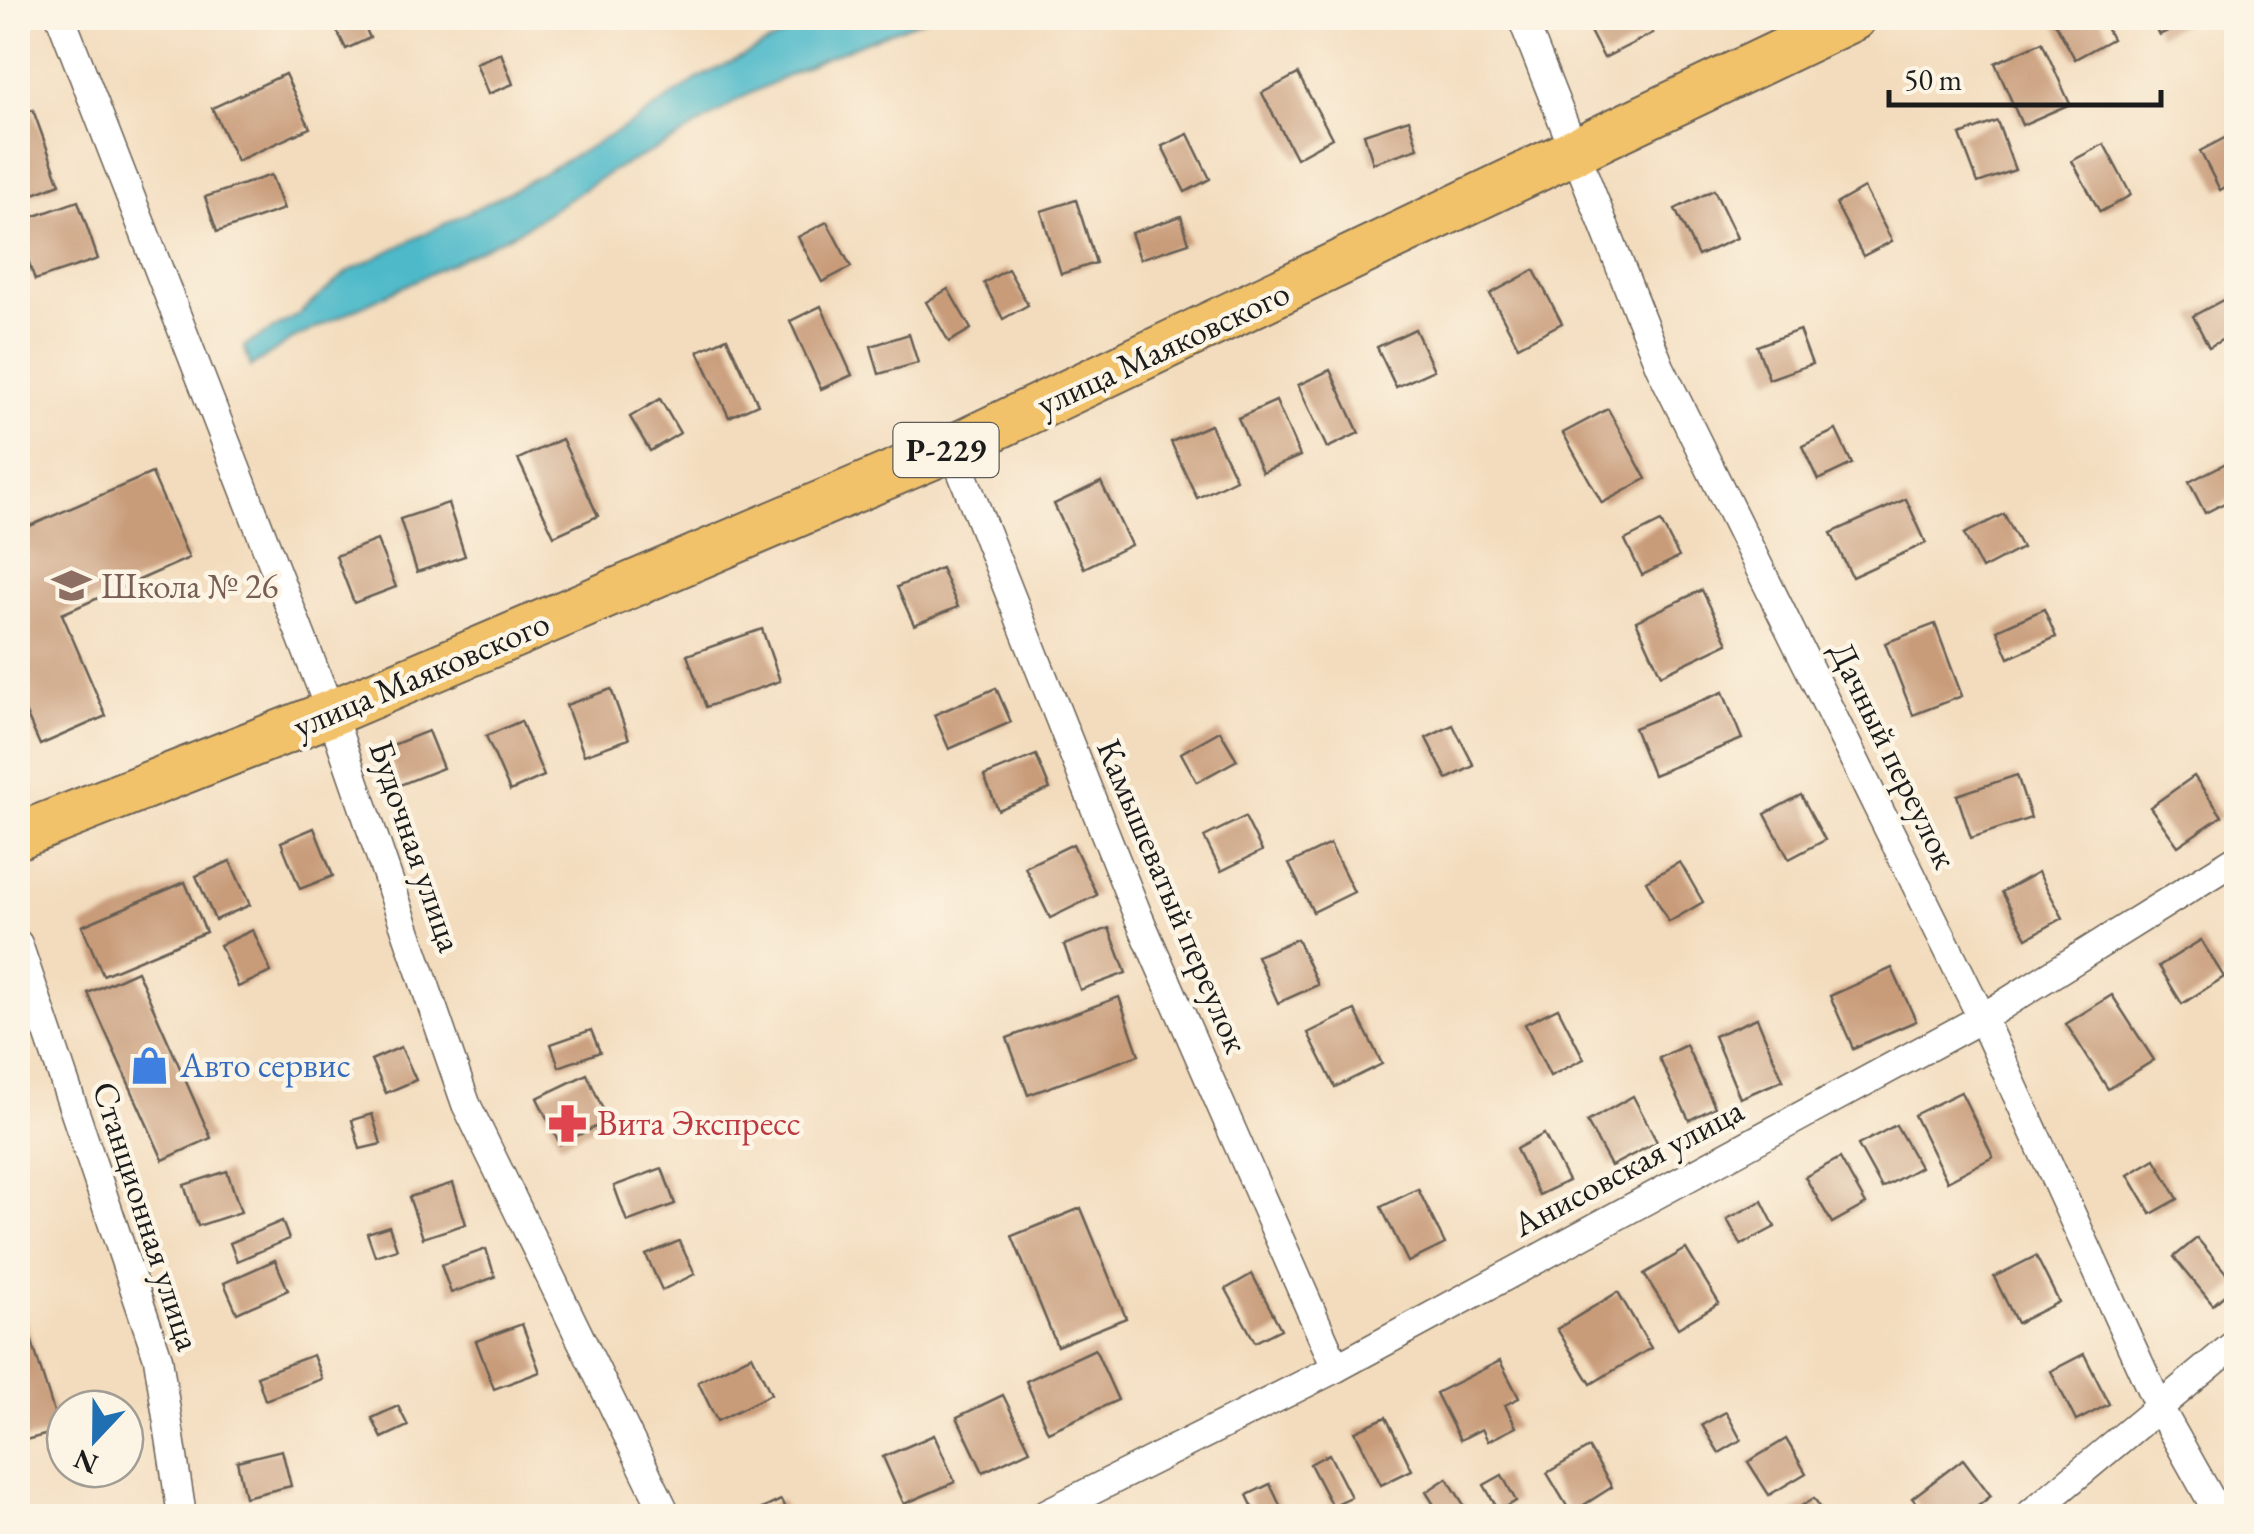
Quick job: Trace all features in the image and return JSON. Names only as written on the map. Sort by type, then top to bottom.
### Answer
[{"type":"main road","name":"улица Маяковского","points":[[18,836],[331,713],[952,448],[1853,18]]},
{"type":"street","name":"Будочная улица","points":[[62,18],[331,713],[466,1104],[667,1516]]},
{"type":"street","name":"Дачный переулок","points":[[1522,18],[1660,367],[1982,1018],[2160,1409],[2220,1516]]},
{"type":"street","name":"Камышеватый переулок","points":[[952,448],[1138,916],[1336,1368]]},
{"type":"street","name":"Анисовская улица","points":[[1041,1516],[1336,1368],[1982,1018],[2236,858]]},
{"type":"street","name":"Станционная улица","points":[[18,944],[158,1358],[182,1516]]},
{"type":"street","points":[[2028,1516],[2236,1343]]},
{"type":"water","points":[[804,18],[926,18],[822,59],[741,98],[675,140],[615,169],[519,231],[291,340],[251,367],[244,346],[299,314],[347,272],[509,192],[636,121],[697,79],[796,29]]},
{"type":"building","points":[[331,18],[361,18],[370,38],[346,49]]},
{"type":"building","points":[[1583,18],[1645,18],[1653,33],[1604,58]]},
{"type":"building","points":[[2101,18],[2112,39],[2075,59],[2054,21]]},
{"type":"building","points":[[2151,18],[2195,18],[2159,35]]},
{"type":"building","points":[[2042,42],[2070,104],[2022,125],[1995,63]]},
{"type":"building","points":[[501,53],[513,84],[488,94],[476,63]]},
{"type":"building","points":[[285,74],[310,128],[237,161],[212,108]]},
{"type":"building","points":[[1298,74],[1332,138],[1296,158],[1262,93]]},
{"type":"building","points":[[33,110],[60,184],[18,200],[18,116]]},
{"type":"building","points":[[1409,119],[1418,148],[1373,163],[1364,134]]},
{"type":"building","points":[[1997,121],[2015,170],[1978,183],[1960,135]]},
{"type":"building","points":[[2236,132],[2236,181],[2220,190],[2200,151]]},
{"type":"building","points":[[1188,134],[1210,179],[1185,192],[1162,146]]},
{"type":"building","points":[[2104,144],[2131,195],[2100,212],[2072,161]]},
{"type":"building","points":[[271,175],[284,209],[217,232],[205,197]]},
{"type":"building","points":[[1864,188],[1892,241],[1863,256],[1836,204]]},
{"type":"building","points":[[1714,190],[1737,238],[1698,256],[1675,209]]},
{"type":"building","points":[[1076,200],[1096,263],[1061,274],[1041,211]]},
{"type":"building","points":[[78,201],[98,259],[35,280],[18,222]]},
{"type":"building","points":[[1181,216],[1189,243],[1140,259],[1131,233]]},
{"type":"building","points":[[827,222],[851,267],[822,282],[798,237]]},
{"type":"building","points":[[1008,269],[1028,305],[1003,319],[984,283]]},
{"type":"building","points":[[1534,270],[1562,323],[1518,346],[1490,294]]},
{"type":"building","points":[[948,289],[971,329],[949,342],[926,302]]},
{"type":"building","points":[[2236,293],[2236,332],[2209,347],[2193,316]]},
{"type":"building","points":[[821,306],[852,375],[821,389],[790,321]]},
{"type":"building","points":[[1415,329],[1434,370],[1396,387],[1377,347]]},
{"type":"building","points":[[1799,330],[1812,364],[1769,379],[1757,346]]},
{"type":"building","points":[[909,334],[918,363],[879,374],[871,346]]},
{"type":"building","points":[[727,338],[758,404],[729,417],[698,351]]},
{"type":"building","points":[[1330,370],[1359,433],[1327,448],[1298,385]]},
{"type":"building","points":[[660,399],[680,433],[650,451],[630,417]]},
{"type":"building","points":[[1276,401],[1300,456],[1262,472],[1238,418]]},
{"type":"building","points":[[1608,409],[1646,479],[1602,503],[1563,433]]},
{"type":"building","points":[[1210,425],[1236,479],[1197,498],[1171,442]]},
{"type":"building","points":[[1836,430],[1852,464],[1818,480],[1802,446]]},
{"type":"building","points":[[562,439],[598,516],[554,536],[518,459]]},
{"type":"building","points":[[2236,458],[2236,497],[2205,513],[2189,482]]},
{"type":"building","name":"Школа № 26","points":[[152,473],[189,558],[62,614],[106,716],[40,745],[18,695],[18,531]]},
{"type":"building","points":[[1101,482],[1131,545],[1084,568],[1054,504]]},
{"type":"building","points":[[1906,499],[1926,543],[1852,577],[1831,533]]},
{"type":"building","points":[[448,503],[465,556],[417,572],[400,519]]},
{"type":"building","points":[[2004,514],[2022,548],[1982,569],[1964,534]]},
{"type":"building","points":[[1661,522],[1679,557],[1642,575],[1625,540]]},
{"type":"building","points":[[377,540],[396,587],[354,603],[336,556]]},
{"type":"building","points":[[941,568],[958,607],[914,625],[897,587]]},
{"type":"building","points":[[1702,590],[1728,643],[1661,675],[1636,621]]},
{"type":"building","points":[[2044,609],[2056,637],[2009,658],[1997,630]]},
{"type":"building","points":[[1935,624],[1962,696],[1913,715],[1885,643]]},
{"type":"building","points":[[762,629],[780,681],[706,707],[687,655]]},
{"type":"building","points":[[996,688],[1011,722],[949,749],[934,715]]},
{"type":"building","points":[[611,689],[629,739],[584,755],[566,705]]},
{"type":"building","points":[[1723,692],[1742,739],[1653,775],[1634,728]]},
{"type":"building","points":[[521,721],[544,776],[510,791],[486,736]]},
{"type":"building","points":[[1453,725],[1474,766],[1447,779],[1426,738]]},
{"type":"building","points":[[428,731],[443,768],[400,785],[385,748]]},
{"type":"building","points":[[1220,731],[1237,760],[1197,782],[1181,753]]},
{"type":"building","points":[[1036,755],[1050,789],[998,810],[984,776]]},
{"type":"building","points":[[2017,775],[2031,818],[1971,838],[1957,795]]},
{"type":"building","points":[[2194,776],[2222,816],[2178,846],[2150,807]]},
{"type":"building","points":[[1801,795],[1825,840],[1789,859],[1765,814]]},
{"type":"building","points":[[1245,817],[1262,851],[1221,871],[1204,837]]},
{"type":"building","points":[[314,828],[333,876],[300,889],[281,842]]},
{"type":"building","points":[[1073,844],[1097,895],[1050,918],[1025,867]]},
{"type":"building","points":[[1330,844],[1354,892],[1313,912],[1289,864]]},
{"type":"building","points":[[230,861],[250,905],[215,920],[196,876]]},
{"type":"building","points":[[1680,862],[1703,902],[1669,922],[1646,881]]},
{"type":"building","points":[[2038,872],[2063,918],[2027,938],[2002,892]]},
{"type":"building","points":[[185,882],[206,932],[103,975],[82,926]]},
{"type":"building","points":[[1109,928],[1126,973],[1080,990],[1064,945]]},
{"type":"building","points":[[253,930],[271,972],[238,987],[220,945]]},
{"type":"building","points":[[1297,939],[1318,985],[1278,1003],[1257,956]]},
{"type":"building","points":[[2201,940],[2224,977],[2182,1004],[2159,966]]},
{"type":"building","points":[[1892,968],[1916,1021],[1853,1048],[1830,996]]},
{"type":"building","name":"Авто сервис","points":[[137,971],[211,1138],[163,1160],[88,993]]},
{"type":"building","points":[[2112,995],[2154,1060],[2108,1089],[2066,1024]]},
{"type":"building","points":[[1119,997],[1139,1055],[1028,1095],[1007,1038]]},
{"type":"building","points":[[1558,1008],[1584,1059],[1550,1076],[1525,1024]]},
{"type":"building","points":[[1355,1010],[1382,1064],[1335,1087],[1308,1033]]},
{"type":"building","points":[[1757,1018],[1783,1080],[1740,1098],[1714,1036]]},
{"type":"building","points":[[591,1030],[600,1052],[559,1067],[551,1044]]},
{"type":"building","points":[[1686,1045],[1715,1107],[1689,1120],[1659,1058]]},
{"type":"building","points":[[401,1047],[416,1080],[386,1093],[371,1060]]},
{"type":"building","points":[[587,1074],[608,1121],[560,1144],[537,1098]]},
{"type":"building","points":[[1961,1092],[1993,1157],[1947,1181],[1914,1115]]},
{"type":"building","points":[[1633,1096],[1657,1142],[1611,1166],[1587,1122]]},
{"type":"building","points":[[372,1114],[381,1144],[360,1149],[352,1120]]},
{"type":"building","points":[[1896,1125],[1920,1167],[1882,1188],[1858,1145]]},
{"type":"building","points":[[1544,1134],[1568,1181],[1539,1195],[1516,1149]]},
{"type":"building","points":[[1840,1158],[1866,1204],[1832,1223],[1805,1177]]},
{"type":"building","points":[[2155,1159],[2178,1199],[2151,1214],[2128,1175]]},
{"type":"building","points":[[662,1168],[675,1204],[627,1222],[614,1186]]},
{"type":"building","points":[[227,1171],[241,1212],[198,1226],[184,1185]]},
{"type":"building","points":[[453,1183],[466,1224],[423,1238],[409,1197]]},
{"type":"building","points":[[1418,1189],[1445,1244],[1408,1262],[1381,1207]]},
{"type":"building","points":[[1762,1201],[1775,1227],[1741,1245],[1727,1219]]},
{"type":"building","points":[[1081,1208],[1126,1318],[1057,1346],[1012,1236]]},
{"type":"building","points":[[282,1221],[289,1239],[237,1261],[230,1243]]},
{"type":"building","points":[[389,1226],[397,1249],[375,1256],[367,1233]]},
{"type":"building","points":[[2197,1238],[2236,1285],[2213,1305],[2174,1257]]},
{"type":"building","points":[[679,1241],[695,1274],[662,1290],[646,1255]]},
{"type":"building","points":[[486,1249],[495,1277],[451,1293],[441,1265]]},
{"type":"building","points":[[1686,1249],[1719,1303],[1678,1328],[1644,1274]]},
{"type":"building","points":[[2036,1256],[2059,1302],[2017,1323],[1994,1277]]},
{"type":"building","points":[[275,1260],[288,1290],[237,1313],[224,1283]]},
{"type":"building","points":[[1252,1274],[1281,1329],[1255,1342],[1226,1289]]},
{"type":"building","points":[[1618,1292],[1651,1348],[1591,1384],[1557,1329]]},
{"type":"building","points":[[18,1297],[47,1389],[45,1435],[18,1442]]},
{"type":"building","points":[[522,1324],[540,1372],[494,1389],[476,1341]]},
{"type":"building","points":[[1095,1349],[1118,1400],[1048,1432],[1026,1381]]},
{"type":"building","points":[[2084,1354],[2109,1404],[2076,1421],[2051,1371]]},
{"type":"building","points":[[313,1355],[322,1379],[265,1400],[257,1376]]},
{"type":"building","points":[[752,1355],[771,1394],[717,1421],[698,1382]]},
{"type":"building","points":[[1500,1361],[1519,1398],[1505,1405],[1516,1427],[1488,1441],[1482,1429],[1460,1440],[1436,1393]]},
{"type":"building","points":[[1003,1395],[1030,1450],[983,1472],[957,1417]]},
{"type":"building","points":[[398,1406],[408,1426],[382,1438],[372,1418]]},
{"type":"building","points":[[1726,1412],[1741,1440],[1719,1453],[1702,1425]]},
{"type":"building","points":[[1386,1417],[1412,1470],[1381,1485],[1355,1431]]},
{"type":"building","points":[[934,1435],[955,1482],[904,1504],[883,1457]]},
{"type":"building","points":[[1786,1439],[1806,1473],[1769,1495],[1748,1462]]},
{"type":"building","points":[[1589,1448],[1612,1487],[1571,1513],[1547,1473]]},
{"type":"building","points":[[282,1450],[291,1486],[245,1497],[237,1461]]},
{"type":"building","points":[[1329,1454],[1351,1497],[1332,1506],[1310,1464]]},
{"type":"building","points":[[1963,1459],[1991,1496],[1965,1516],[1927,1516],[1912,1498]]},
{"type":"building","points":[[1502,1475],[1516,1501],[1499,1511],[1484,1485]]},
{"type":"building","points":[[1447,1478],[1471,1516],[1441,1516],[1426,1492]]},
{"type":"building","points":[[1270,1484],[1285,1516],[1257,1516],[1247,1495]]},
{"type":"building","points":[[1814,1498],[1826,1516],[1786,1516]]},
{"type":"building","points":[[781,1500],[789,1516],[747,1516]]},
{"type":"place","name":"Школа № 26","points":[[71,586]]},
{"type":"place","name":"Авто сервис","points":[[150,1065]]},
{"type":"place","name":"Вита Экспресс","points":[[567,1123]]}]
